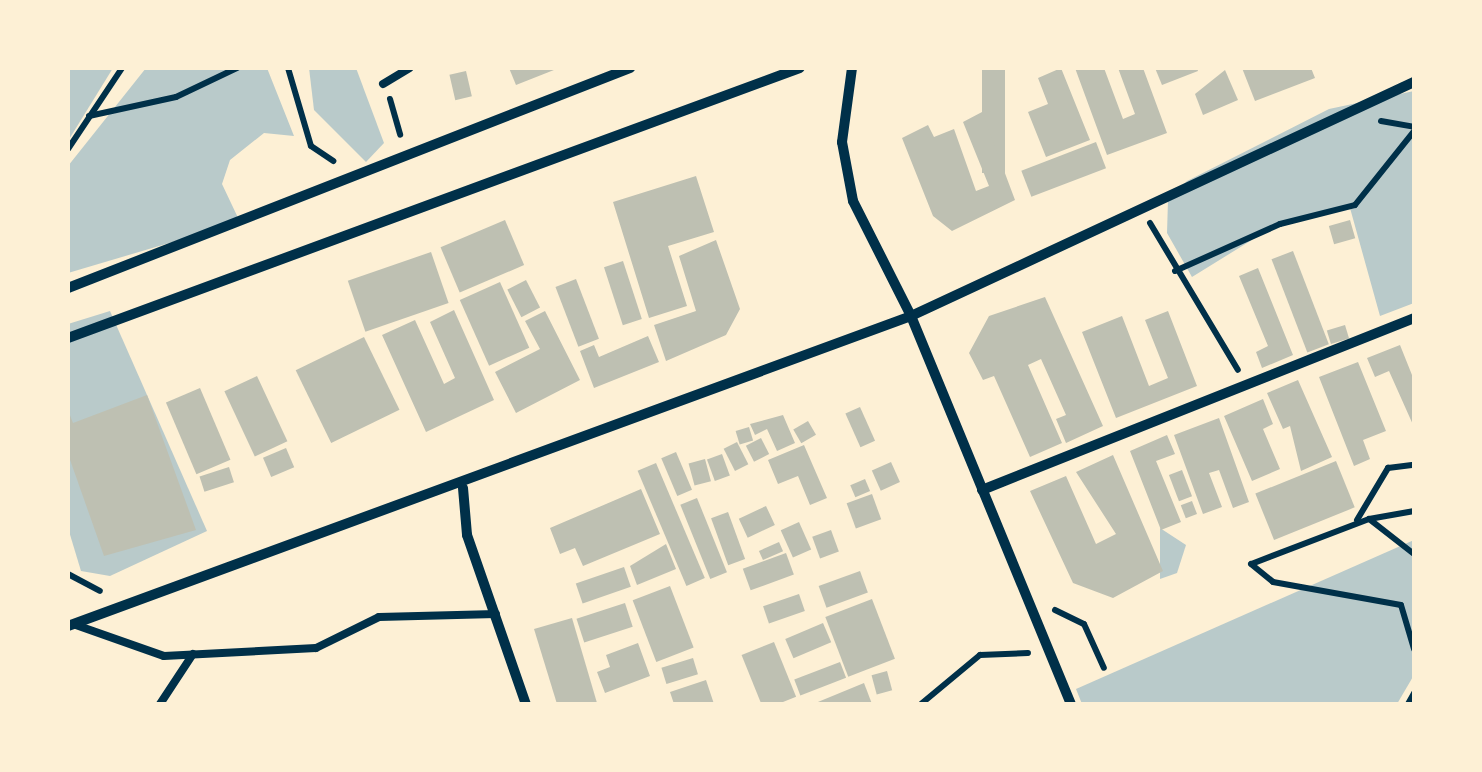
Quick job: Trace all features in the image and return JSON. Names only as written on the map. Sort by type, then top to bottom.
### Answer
[{"type":"street","points":[[68,288],[356,176],[405,152],[630,68]]},
{"type":"street","points":[[68,338],[800,68]]},
{"type":"street","points":[[852,68],[842,142],[853,201],[911,316],[1071,704]]},
{"type":"street","points":[[68,636],[70,625],[463,488],[911,316],[1414,82]]},
{"type":"street","points":[[982,490],[1249,388],[1414,318]]},
{"type":"street","points":[[463,488],[467,535],[526,704]]},
{"type":"lane","points":[[383,84],[410,68]]},
{"type":"lane","points":[[70,625],[164,656],[316,648],[379,617],[496,614]]},
{"type":"lane","points":[[160,704],[193,654]]},
{"type":"path","points":[[68,149],[122,68]]},
{"type":"path","points":[[89,116],[176,97],[237,68]]},
{"type":"path","points":[[288,68],[311,146],[356,176]]},
{"type":"path","points":[[383,84],[405,152]]},
{"type":"path","points":[[1175,271],[1280,224],[1355,204],[1414,129],[1367,118]]},
{"type":"path","points":[[1145,206],[1175,271],[1249,388]]},
{"type":"path","points":[[1356,522],[1388,468],[1414,465]]},
{"type":"path","points":[[1414,511],[1356,522],[1250,564],[1274,582],[1400,605],[1414,649]]},
{"type":"path","points":[[1369,518],[1414,554]]},
{"type":"path","points":[[1026,597],[1084,624],[1104,668]]},
{"type":"path","points":[[922,704],[980,654],[1049,652]]},
{"type":"path","points":[[1408,704],[1414,694]]},
{"type":"shaded area","points":[[68,68],[113,68],[68,141]]},
{"type":"shaded area","points":[[146,68],[267,68],[294,136],[264,133],[230,160],[222,184],[240,222],[68,273],[68,166]]},
{"type":"shaded area","points":[[309,68],[356,68],[384,143],[366,162],[314,110]]},
{"type":"shaded area","points":[[1414,91],[1414,303],[1380,316],[1350,208],[1268,230],[1192,277],[1167,233],[1168,200],[1187,181],[1329,109]]},
{"type":"shaded area","points":[[110,311],[207,531],[110,576],[81,571],[68,528],[68,324]]},
{"type":"shaded area","points":[[1160,528],[1186,545],[1177,573],[1160,579]]},
{"type":"shaded area","points":[[1414,540],[1414,675],[1397,704],[1082,704],[1076,689]]},
{"type":"building","points":[[509,68],[559,68],[516,85]]},
{"type":"building","points":[[982,68],[1005,68],[1005,173],[982,173]]},
{"type":"building","points":[[1061,68],[1090,140],[1046,157],[1028,112],[1048,104],[1038,78]]},
{"type":"building","points":[[1075,68],[1104,68],[1123,119],[1135,114],[1118,68],[1143,68],[1167,133],[1107,155]]},
{"type":"building","points":[[1155,68],[1197,68],[1198,71],[1162,85]]},
{"type":"building","points":[[1242,68],[1311,68],[1315,78],[1255,101]]},
{"type":"building","points":[[1225,70],[1238,100],[1203,115],[1195,94]]},
{"type":"building","points":[[466,71],[472,96],[455,100],[449,75]]},
{"type":"building","points":[[982,112],[1015,200],[952,231],[933,216],[902,138],[928,125],[934,137],[954,129],[976,191],[989,186],[963,122]]},
{"type":"building","points":[[1096,142],[1106,168],[1031,197],[1021,171]]},
{"type":"building","points":[[696,176],[714,232],[668,246],[687,306],[649,318],[613,202]]},
{"type":"building","points":[[505,220],[524,265],[460,292],[441,247]]},
{"type":"building","points":[[1350,220],[1355,238],[1334,244],[1329,226]]},
{"type":"building","points":[[716,240],[740,309],[726,335],[666,361],[654,325],[696,311],[679,256]]},
{"type":"building","points":[[1293,251],[1329,344],[1307,353],[1272,259]]},
{"type":"building","points":[[431,252],[449,303],[365,332],[348,281]]},
{"type":"building","points":[[623,261],[642,319],[623,325],[604,267]]},
{"type":"building","points":[[1258,268],[1293,355],[1262,368],[1256,352],[1268,346],[1239,276]]},
{"type":"building","points":[[576,279],[599,339],[578,347],[555,287]]},
{"type":"building","points":[[526,280],[540,308],[521,317],[507,290]]},
{"type":"building","points":[[500,282],[529,348],[489,366],[460,300]]},
{"type":"building","points":[[1045,297],[1103,426],[1066,443],[1056,419],[1066,415],[1041,359],[1028,365],[1062,443],[1030,457],[994,376],[983,380],[969,353],[989,316]]},
{"type":"building","points":[[454,310],[494,400],[426,432],[382,335],[415,320],[444,384],[455,378],[430,322]]},
{"type":"building","points":[[545,311],[580,380],[516,413],[495,372],[540,349],[525,321]]},
{"type":"building","points":[[1168,311],[1197,386],[1116,418],[1082,332],[1122,316],[1149,386],[1168,378],[1145,320]]},
{"type":"building","points":[[1345,325],[1349,338],[1331,344],[1327,331]]},
{"type":"building","points":[[648,336],[659,362],[594,388],[580,351],[594,345],[599,357]]},
{"type":"building","points":[[364,337],[400,410],[331,443],[296,370]]},
{"type":"building","points":[[1400,345],[1414,380],[1414,427],[1389,371],[1375,377],[1367,358]]},
{"type":"building","points":[[1358,362],[1386,431],[1363,440],[1370,459],[1354,466],[1319,377]]},
{"type":"building","points":[[257,376],[287,441],[255,456],[224,391]]},
{"type":"building","points":[[1298,380],[1332,457],[1301,471],[1290,426],[1283,429],[1267,393]]},
{"type":"building","points":[[200,388],[230,460],[196,474],[166,402]]},
{"type":"building","points":[[147,395],[196,530],[104,556],[68,454],[68,410],[73,423]]},
{"type":"building","points":[[1263,399],[1273,424],[1263,429],[1280,469],[1252,481],[1224,416]]},
{"type":"building","points":[[860,407],[875,441],[860,447],[845,414]]},
{"type":"building","points":[[783,415],[795,443],[777,451],[767,429],[755,435],[750,424]]},
{"type":"building","points":[[1219,418],[1249,502],[1233,508],[1219,470],[1209,473],[1222,507],[1203,514],[1174,435]]},
{"type":"building","points":[[808,421],[816,435],[801,443],[793,429]]},
{"type":"building","points":[[749,427],[753,440],[740,444],[736,431]]},
{"type":"building","points":[[1167,435],[1175,454],[1156,461],[1181,522],[1161,530],[1130,451]]},
{"type":"building","points":[[761,438],[769,454],[754,462],[746,446]]},
{"type":"building","points":[[737,442],[748,464],[735,471],[724,449]]},
{"type":"building","points":[[804,445],[827,498],[810,505],[798,476],[778,484],[768,460]]},
{"type":"building","points":[[286,448],[294,467],[271,477],[263,458]]},
{"type":"building","points":[[676,452],[692,490],[677,496],[661,458]]},
{"type":"building","points":[[722,454],[730,476],[715,481],[707,459]]},
{"type":"building","points":[[1113,455],[1163,571],[1113,598],[1073,583],[1030,491],[1066,476],[1096,544],[1116,534],[1076,472]]},
{"type":"building","points":[[705,459],[711,481],[695,486],[689,463]]},
{"type":"building","points":[[1336,461],[1355,507],[1274,540],[1255,494]]},
{"type":"building","points":[[891,462],[900,482],[881,491],[872,471]]},
{"type":"building","points":[[656,463],[705,578],[686,586],[638,471]]},
{"type":"building","points":[[229,467],[234,482],[204,492],[200,477]]},
{"type":"building","points":[[1182,470],[1192,496],[1179,501],[1169,475]]},
{"type":"building","points":[[865,479],[870,491],[855,497],[850,485]]},
{"type":"building","points":[[641,489],[660,534],[583,566],[575,548],[560,554],[550,528]]},
{"type":"building","points":[[872,494],[881,519],[856,529],[847,503]]},
{"type":"building","points":[[697,498],[727,572],[710,579],[680,505]]},
{"type":"building","points":[[1192,501],[1197,514],[1186,518],[1181,505]]},
{"type":"building","points":[[766,506],[775,525],[748,538],[739,519]]},
{"type":"building","points":[[728,512],[745,559],[728,565],[711,518]]},
{"type":"building","points":[[799,522],[811,549],[793,558],[781,530]]},
{"type":"building","points":[[831,530],[839,552],[820,558],[812,537]]},
{"type":"building","points":[[779,542],[783,551],[763,560],[759,551]]},
{"type":"building","points":[[666,544],[676,569],[637,585],[630,566]]},
{"type":"building","points":[[786,553],[794,575],[751,590],[743,569]]},
{"type":"building","points":[[624,567],[631,587],[583,603],[576,584]]},
{"type":"building","points":[[860,571],[868,593],[827,608],[819,586]]},
{"type":"building","points":[[670,586],[694,648],[656,662],[633,600]]},
{"type":"building","points":[[799,594],[805,611],[769,623],[763,606]]},
{"type":"building","points":[[872,599],[895,659],[848,677],[825,617]]},
{"type":"building","points":[[625,603],[633,627],[584,643],[576,619]]},
{"type":"building","points":[[572,618],[597,703],[557,704],[534,629]]},
{"type":"building","points":[[823,623],[831,642],[793,658],[785,639]]},
{"type":"building","points":[[774,642],[796,697],[778,704],[761,704],[742,655]]},
{"type":"building","points":[[638,643],[650,676],[605,693],[597,672],[610,667],[606,655]]},
{"type":"building","points":[[693,658],[698,674],[666,684],[661,668]]},
{"type":"building","points":[[840,662],[846,678],[800,695],[794,680]]},
{"type":"building","points":[[887,671],[892,690],[877,694],[872,675]]},
{"type":"building","points":[[706,680],[714,704],[674,704],[670,692]]},
{"type":"building","points":[[864,683],[872,704],[813,704]]}]
